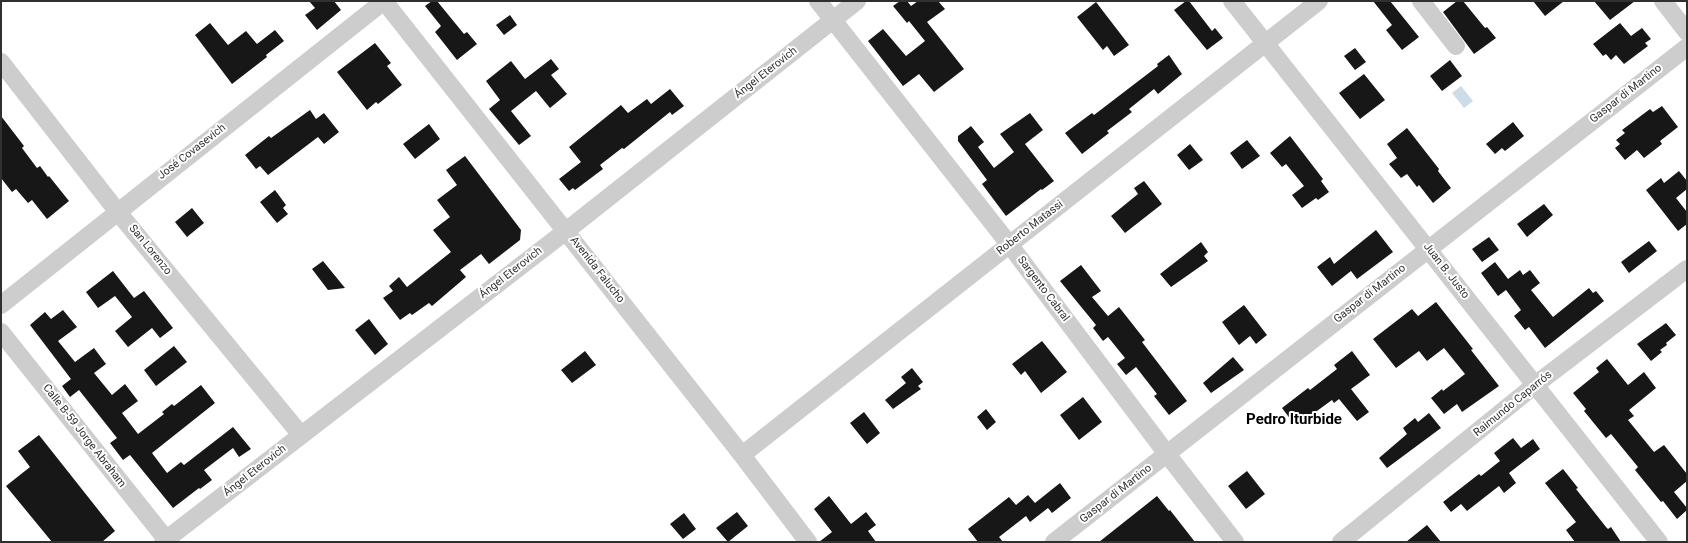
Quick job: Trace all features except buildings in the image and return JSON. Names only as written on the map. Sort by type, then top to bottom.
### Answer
[{"type":"street","name":"José Covasevich","points":[[1,305],[117,211],[384,1]]},
{"type":"street","name":"Avenida Falucho","points":[[384,1],[742,455],[808,542]]},
{"type":"street","name":"Sargento Cabral","points":[[818,1],[1009,244],[1235,542]]},
{"type":"street","name":"Ángel Eterovich","points":[[164,541],[566,231],[857,1]]},
{"type":"street","name":"Juan B. Justo","points":[[1232,1],[1659,542]]},
{"type":"street","name":"Roberto Matassi","points":[[742,455],[1319,1]]},
{"type":"street","points":[[1421,1],[1456,46]]},
{"type":"street","points":[[1663,1],[1687,32]]},
{"type":"street","name":"Gaspar di Martino","points":[[1054,542],[1687,47]]},
{"type":"street","name":"San Lorenzo","points":[[1,62],[117,211],[302,435]]},
{"type":"street","name":"Raimundo Caparrós","points":[[1340,542],[1535,385],[1687,269]]},
{"type":"street","name":"Calle B-59 Jorge Abraham","points":[[1,332],[164,541]]},
{"type":"water","points":[[1461,86],[1473,101],[1464,108],[1452,93]]},
{"type":"district","name":"Pedro Iturbide","points":[[1294,420]]}]
